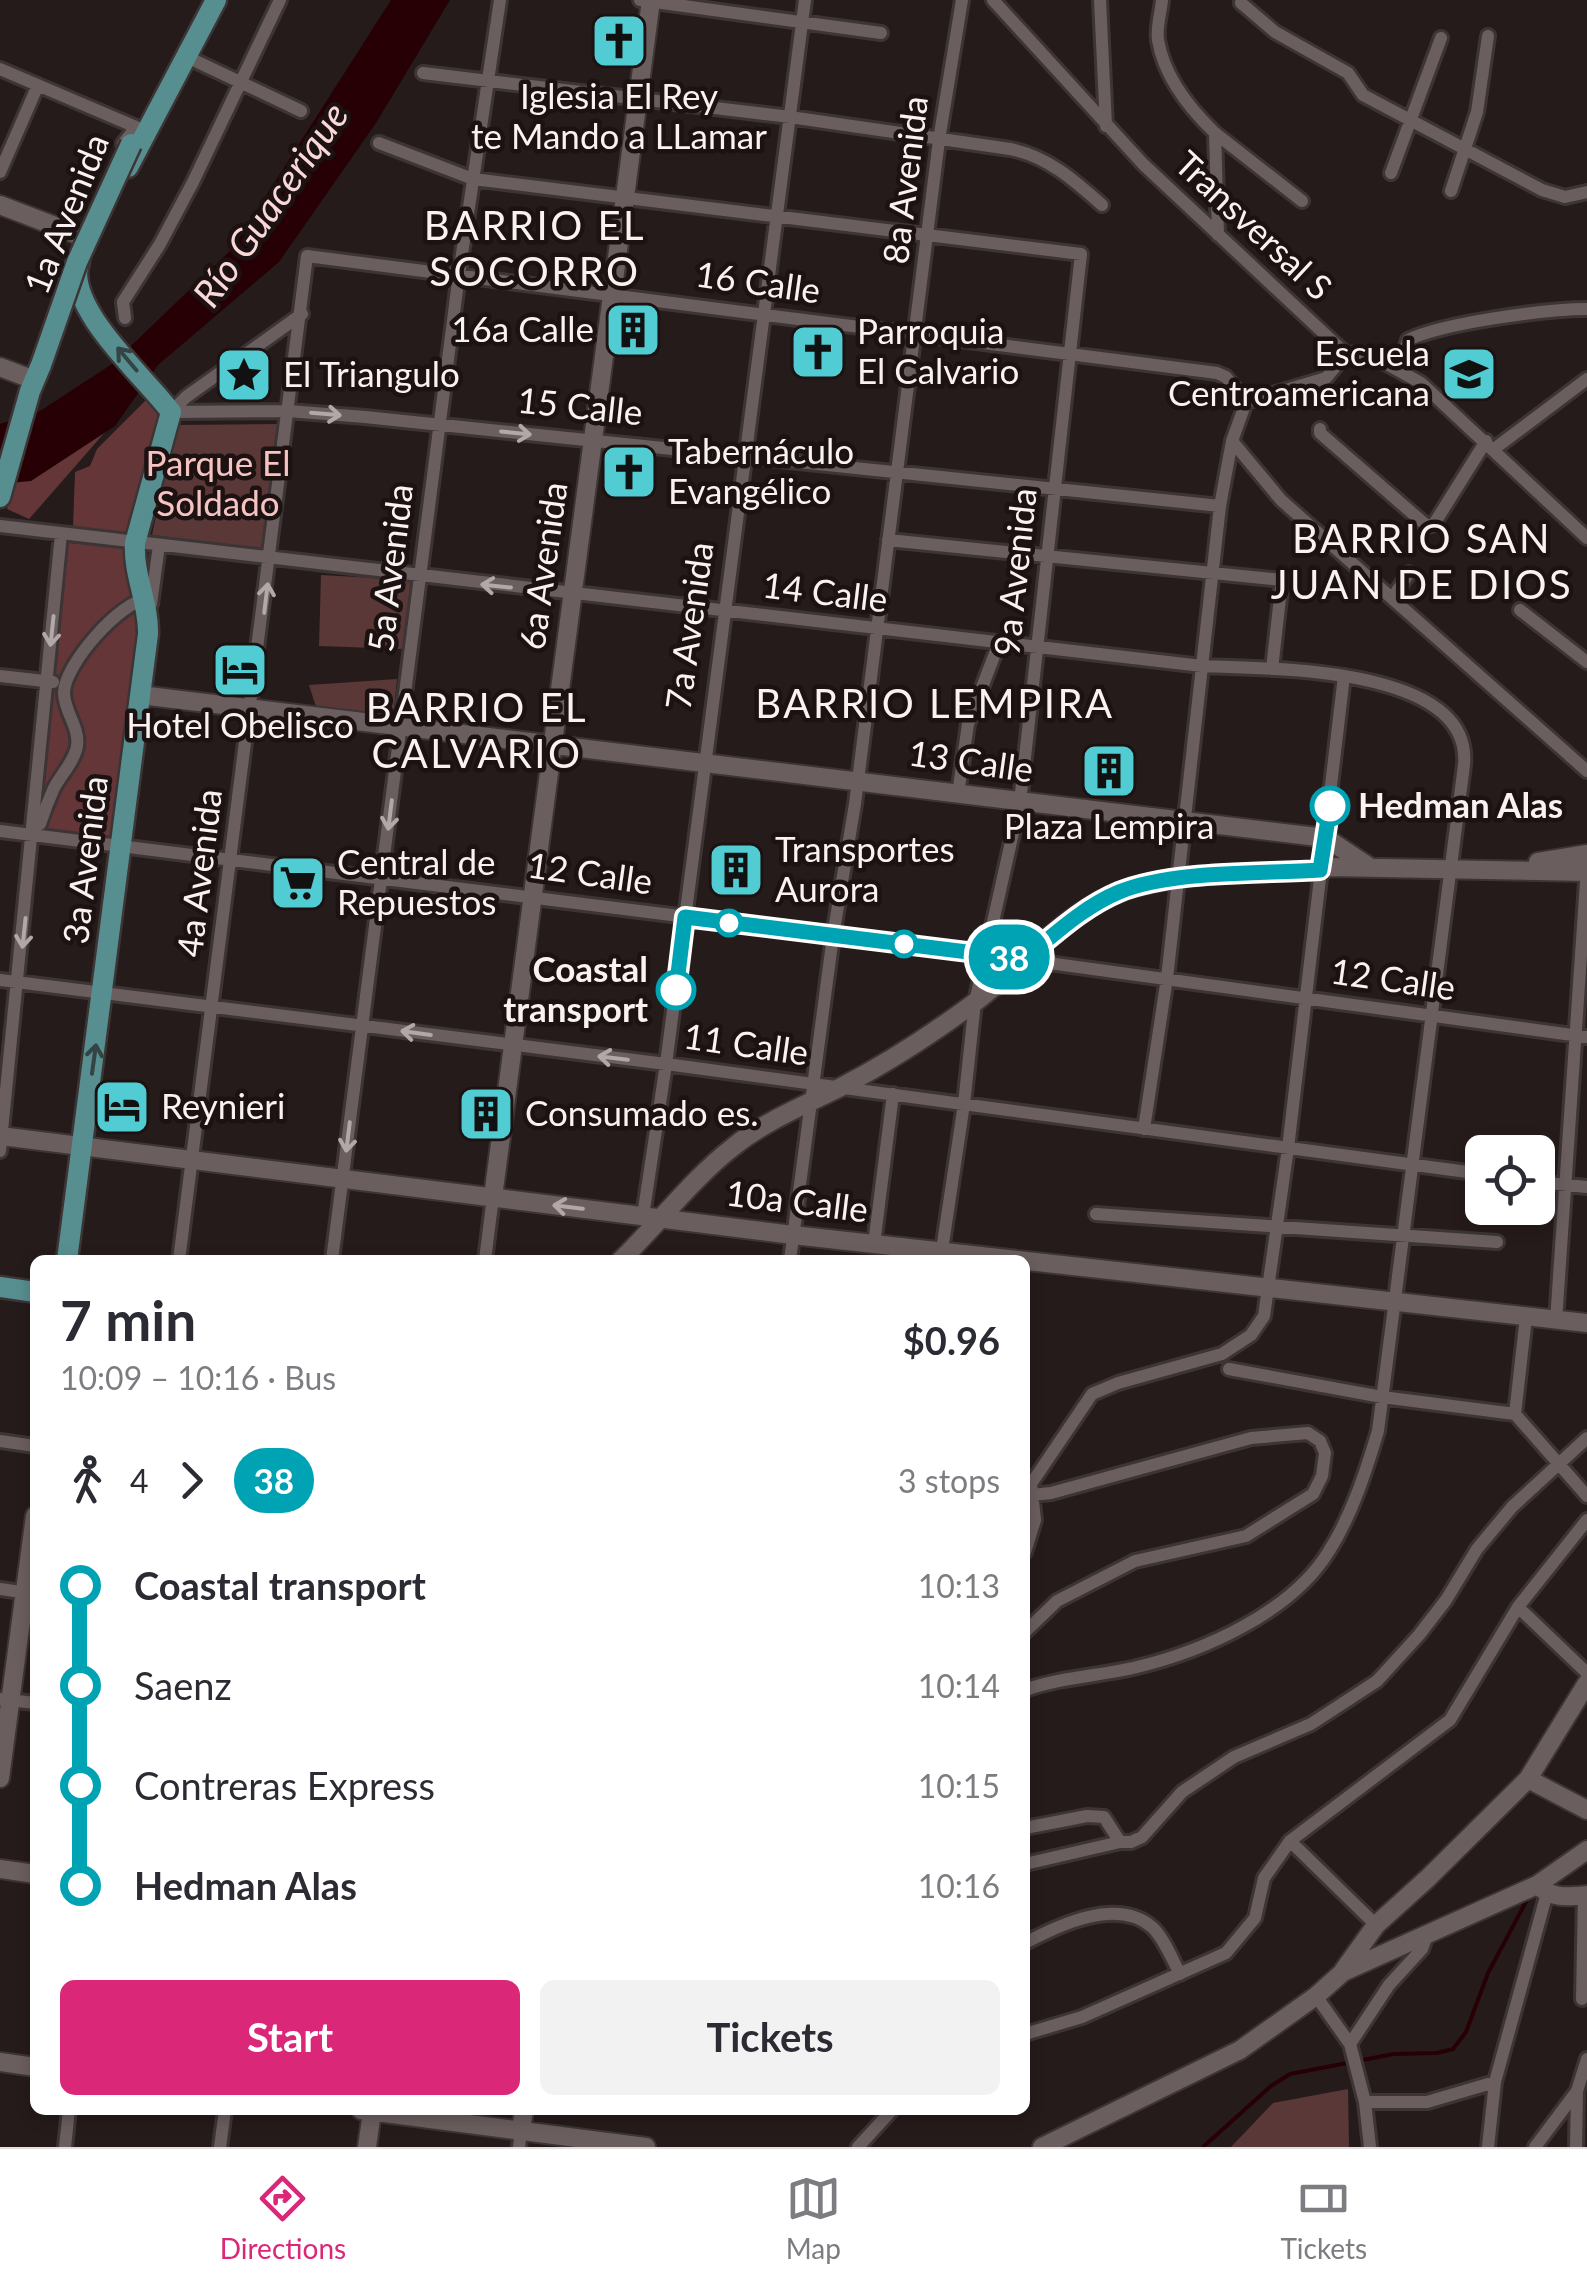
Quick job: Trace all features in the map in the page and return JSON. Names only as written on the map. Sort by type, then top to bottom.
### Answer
[{"type":"main road","name":"1a Avenida","points":[[0,497],[35,379],[76,262],[134,136],[204,0]]},
{"type":"main road","points":[[80,294],[81,278],[97,230],[216,0]]},
{"type":"main road","points":[[81,236],[84,246],[76,278],[80,294],[92,318],[166,406]]},
{"type":"main road","name":"3a Avenida","points":[[69,1255],[148,622],[147,598],[134,560],[135,543],[166,406]]},
{"type":"main road","points":[[0,1288],[30,1291]]},
{"type":"street","points":[[124,318],[123,302],[160,244],[280,0]]},
{"type":"street","points":[[640,0],[881,33]]},
{"type":"street","name":"7a Avenida","points":[[653,1218],[666,1064],[805,0]]},
{"type":"street","name":"8a Avenida","points":[[791,1255],[916,336],[939,140],[962,0]]},
{"type":"street","name":"Transversal S","points":[[993,0],[1106,126],[1346,354],[1366,353],[1421,383],[1587,538]]},
{"type":"street","points":[[1100,0],[1106,126]]},
{"type":"street","points":[[1162,0],[1157,38],[1186,104],[1216,133],[1302,201]]},
{"type":"street","name":"6a Avenida","points":[[487,1255],[651,1]]},
{"type":"street","name":"5a Avenida","points":[[333,1255],[459,274],[499,2]]},
{"type":"street","points":[[1241,2],[1276,32],[1348,73],[1363,95],[1557,196],[1587,192]]},
{"type":"street","points":[[1452,191],[1482,83],[1488,36]]},
{"type":"street","points":[[1392,174],[1441,38]]},
{"type":"street","points":[[185,56],[301,111]]},
{"type":"street","points":[[0,69],[134,136]]},
{"type":"street","points":[[423,73],[790,117],[1029,152],[1072,178],[1102,205]]},
{"type":"street","points":[[0,172],[38,86]]},
{"type":"street","points":[[1216,133],[1218,235]]},
{"type":"street","name":"1a Avenida","points":[[35,379],[34,362],[81,236],[124,142],[134,136]]},
{"type":"street","points":[[380,143],[473,179],[929,237]]},
{"type":"street","points":[[0,206],[81,236]]},
{"type":"street","name":"9a Avenida","points":[[929,237],[1082,254],[1020,802],[983,954],[942,1250]]},
{"type":"street","name":"16 Calle","points":[[308,256],[1218,373],[1246,402]]},
{"type":"street","name":"4a Avenida","points":[[180,1255],[308,256]]},
{"type":"street","points":[[1399,368],[1408,340],[1430,330],[1561,309],[1587,309]]},
{"type":"street","points":[[166,406],[186,397],[302,314]]},
{"type":"street","points":[[1144,1129],[1167,978],[1220,506],[1232,441],[1246,402],[1326,378],[1346,354]]},
{"type":"street","points":[[0,367],[35,379]]},
{"type":"street","points":[[1320,429],[1426,526],[1434,524],[1490,445],[1587,379]]},
{"type":"street","name":"15 Calle","points":[[166,406],[288,411],[440,425],[1220,506]]},
{"type":"street","points":[[1232,441],[1282,500],[1587,770]]},
{"type":"street","name":"14 Calle","points":[[0,526],[1038,648],[1344,676],[1400,688],[1434,705],[1463,741],[1448,873]]},
{"type":"street","points":[[1,1141],[35,836],[61,534]]},
{"type":"street","points":[[888,540],[1282,580],[1272,669]]},
{"type":"street","points":[[35,836],[54,788],[77,747],[64,698],[65,683],[109,621],[147,598],[159,545]]},
{"type":"street","points":[[1393,597],[1409,572]]},
{"type":"street","points":[[1520,610],[1587,662]]},
{"type":"street","points":[[958,794],[968,724],[998,643]]},
{"type":"street","points":[[0,676],[65,683]]},
{"type":"street","points":[[1030,1489],[1036,1474],[1092,1394],[1222,1354],[1242,1343],[1260,1325],[1288,1148],[1344,676]]},
{"type":"street","name":"13 Calle","points":[[140,696],[1326,838],[1368,866]]},
{"type":"street","name":"12 Calle","points":[[0,831],[1024,959],[1580,1036]]},
{"type":"street","points":[[1320,870],[1330,874],[1448,873],[1578,856]]},
{"type":"street","points":[[1506,879],[1578,856]]},
{"type":"street","points":[[638,1251],[653,1218],[735,1145],[813,1093],[840,1088],[908,1048],[975,1002],[1100,902],[1148,884],[1178,879],[1330,867],[1368,866],[1586,882],[1580,1036],[1564,1185],[1556,1321]]},
{"type":"street","points":[[1482,870],[1587,872]]},
{"type":"street","points":[[1030,1688],[1138,1667],[1213,1643],[1304,1582],[1329,1552],[1361,1482],[1378,1431],[1448,873]]},
{"type":"street","name":"11 Calle","points":[[0,980],[666,1064],[813,1093]]},
{"type":"street","name":"11 Calle","points":[[840,1088],[1465,1172]]},
{"type":"street","points":[[874,1244],[894,1094]]},
{"type":"street","name":"10a Calle","points":[[1,1141],[82,1146],[975,1255]]},
{"type":"street","points":[[1555,1184],[1587,1188]]},
{"type":"street","points":[[1096,1214],[1497,1242]]},
{"type":"street","name":"10a Calle","points":[[1030,1263],[1587,1324]]},
{"type":"street","points":[[1515,1414],[1526,1317]]},
{"type":"street","points":[[1229,1368],[1382,1397],[1515,1414],[1587,1496]]},
{"type":"street","points":[[1030,1497],[1251,1438],[1308,1433],[1320,1441],[1324,1453],[1322,1476],[1312,1494],[1246,1536],[1135,1562],[1057,1601],[1030,1627]]},
{"type":"street","points":[[1030,1863],[1142,1837],[1182,1792],[1234,1756],[1311,1724],[1377,1681],[1431,1620],[1476,1549],[1512,1507],[1587,1438]]},
{"type":"street","points":[[0,1441],[30,1445]]},
{"type":"street","points":[[1030,1504],[1035,1520],[1030,1536]]},
{"type":"street","points":[[1030,2033],[1082,2017],[1226,1953],[1255,1918],[1264,1878],[1290,1841],[1450,1720],[1518,1607],[1587,1520]]},
{"type":"street","points":[[0,1588],[30,1593],[6,1700],[0,1778]]},
{"type":"street","points":[[1518,1607],[1587,1673]]},
{"type":"street","points":[[1042,2147],[1240,2050],[1316,1996],[1343,1972],[1376,1925],[1528,1779],[1587,1684]]},
{"type":"street","points":[[1528,1779],[1587,1810]]},
{"type":"street","points":[[1030,1827],[1086,1816],[1104,1817],[1120,1842]]},
{"type":"street","points":[[1290,1841],[1376,1925]]},
{"type":"street","points":[[1343,1972],[1428,1931],[1542,1889],[1587,1850]]},
{"type":"street","points":[[0,1869],[30,1873]]},
{"type":"street","points":[[1542,1889],[1564,1897],[1586,1895],[1582,1999]]},
{"type":"street","points":[[1488,2147],[1496,2082],[1542,1889]]},
{"type":"street","points":[[1030,1941],[1085,1917],[1138,1916],[1156,1929],[1180,1974]]},
{"type":"street","points":[[1350,2044],[1389,1984],[1422,1949],[1428,1931]]},
{"type":"street","points":[[1316,1996],[1350,2044],[1365,2102],[1370,2147]]},
{"type":"street","points":[[1576,2147],[1577,2091],[1587,2059]]},
{"type":"street","points":[[0,2062],[30,2065]]},
{"type":"street","points":[[1365,2102],[1427,2102],[1496,2082]]},
{"type":"street","points":[[1535,2147],[1577,2091]]},
{"type":"street","points":[[65,2147],[68,2115]]},
{"type":"street","points":[[220,2147],[224,2115]]},
{"type":"street","points":[[368,2147],[369,2115]]},
{"type":"street","points":[[395,2115],[520,2139],[646,2147]]},
{"type":"street","points":[[858,2147],[887,2115]]},
{"type":"green space","name":"Parque El Soldado","points":[[280,424],[265,549],[152,535],[175,425]]},
{"type":"green space","points":[[321,575],[411,580],[403,649],[319,646]]},
{"type":"green space","points":[[397,679],[393,720],[317,710],[309,685]]},
{"type":"green space","points":[[1348,2089],[1349,2147],[1231,2147],[1273,2103]]},
{"type":"shaded area","points":[[117,399],[134,399],[29,519],[7,509],[21,464]]},
{"type":"shaded area","points":[[147,399],[161,420],[132,537],[73,528],[75,472],[90,466],[97,449]]},
{"type":"shaded area","points":[[61,542],[140,550],[140,695],[115,837],[41,829]]},
{"type":"water","name":"Río Guacerique","points":[[391,0],[450,0],[376,123],[279,262],[158,365],[115,426],[31,481],[0,484],[0,424],[40,411],[112,364],[232,249]]},
{"type":"waterway","points":[[1203,2147],[1271,2086],[1290,2074],[1394,2054],[1453,2049],[1466,2032],[1488,1973],[1528,1898]]},
{"type":"bus line","name":"38","points":[[676,990],[685,917],[1024,959],[1081,913],[1121,892],[1178,879],[1320,870],[1330,806]]},
{"type":"place","name":"Iglesia El Rey te Mando a LLamar","points":[[619,41]]},
{"type":"place","name":"16a Calle","points":[[633,330]]},
{"type":"place","name":"Parroquia El Calvario","points":[[818,352]]},
{"type":"place","name":"Escuela Centroamericana","points":[[1469,374]]},
{"type":"place","name":"El Triangulo","points":[[244,375]]},
{"type":"place","name":"Tabernáculo Evangélico","points":[[629,472]]},
{"type":"place","name":"Hotel Obelisco","points":[[240,670]]},
{"type":"place","name":"Plaza Lempira","points":[[1109,771]]},
{"type":"place","name":"Hedman Alas","points":[[1330,806]]},
{"type":"place","name":"Transportes Aurora","points":[[736,870]]},
{"type":"place","name":"Central de Repuestos","points":[[298,883]]},
{"type":"place","name":"Coastal transport","points":[[676,990]]},
{"type":"place","name":"Reynieri","points":[[122,1107]]},
{"type":"place","name":"Consumado es.","points":[[486,1114]]},
{"type":"district","name":"BARRIO EL SOCORRO","points":[[535,249]]},
{"type":"district","name":"BARRIO SAN JUAN DE DIOS","points":[[1422,562]]},
{"type":"district","name":"BARRIO LEMPIRA","points":[[935,704]]},
{"type":"district","name":"BARRIO EL CALVARIO","points":[[477,731]]}]
